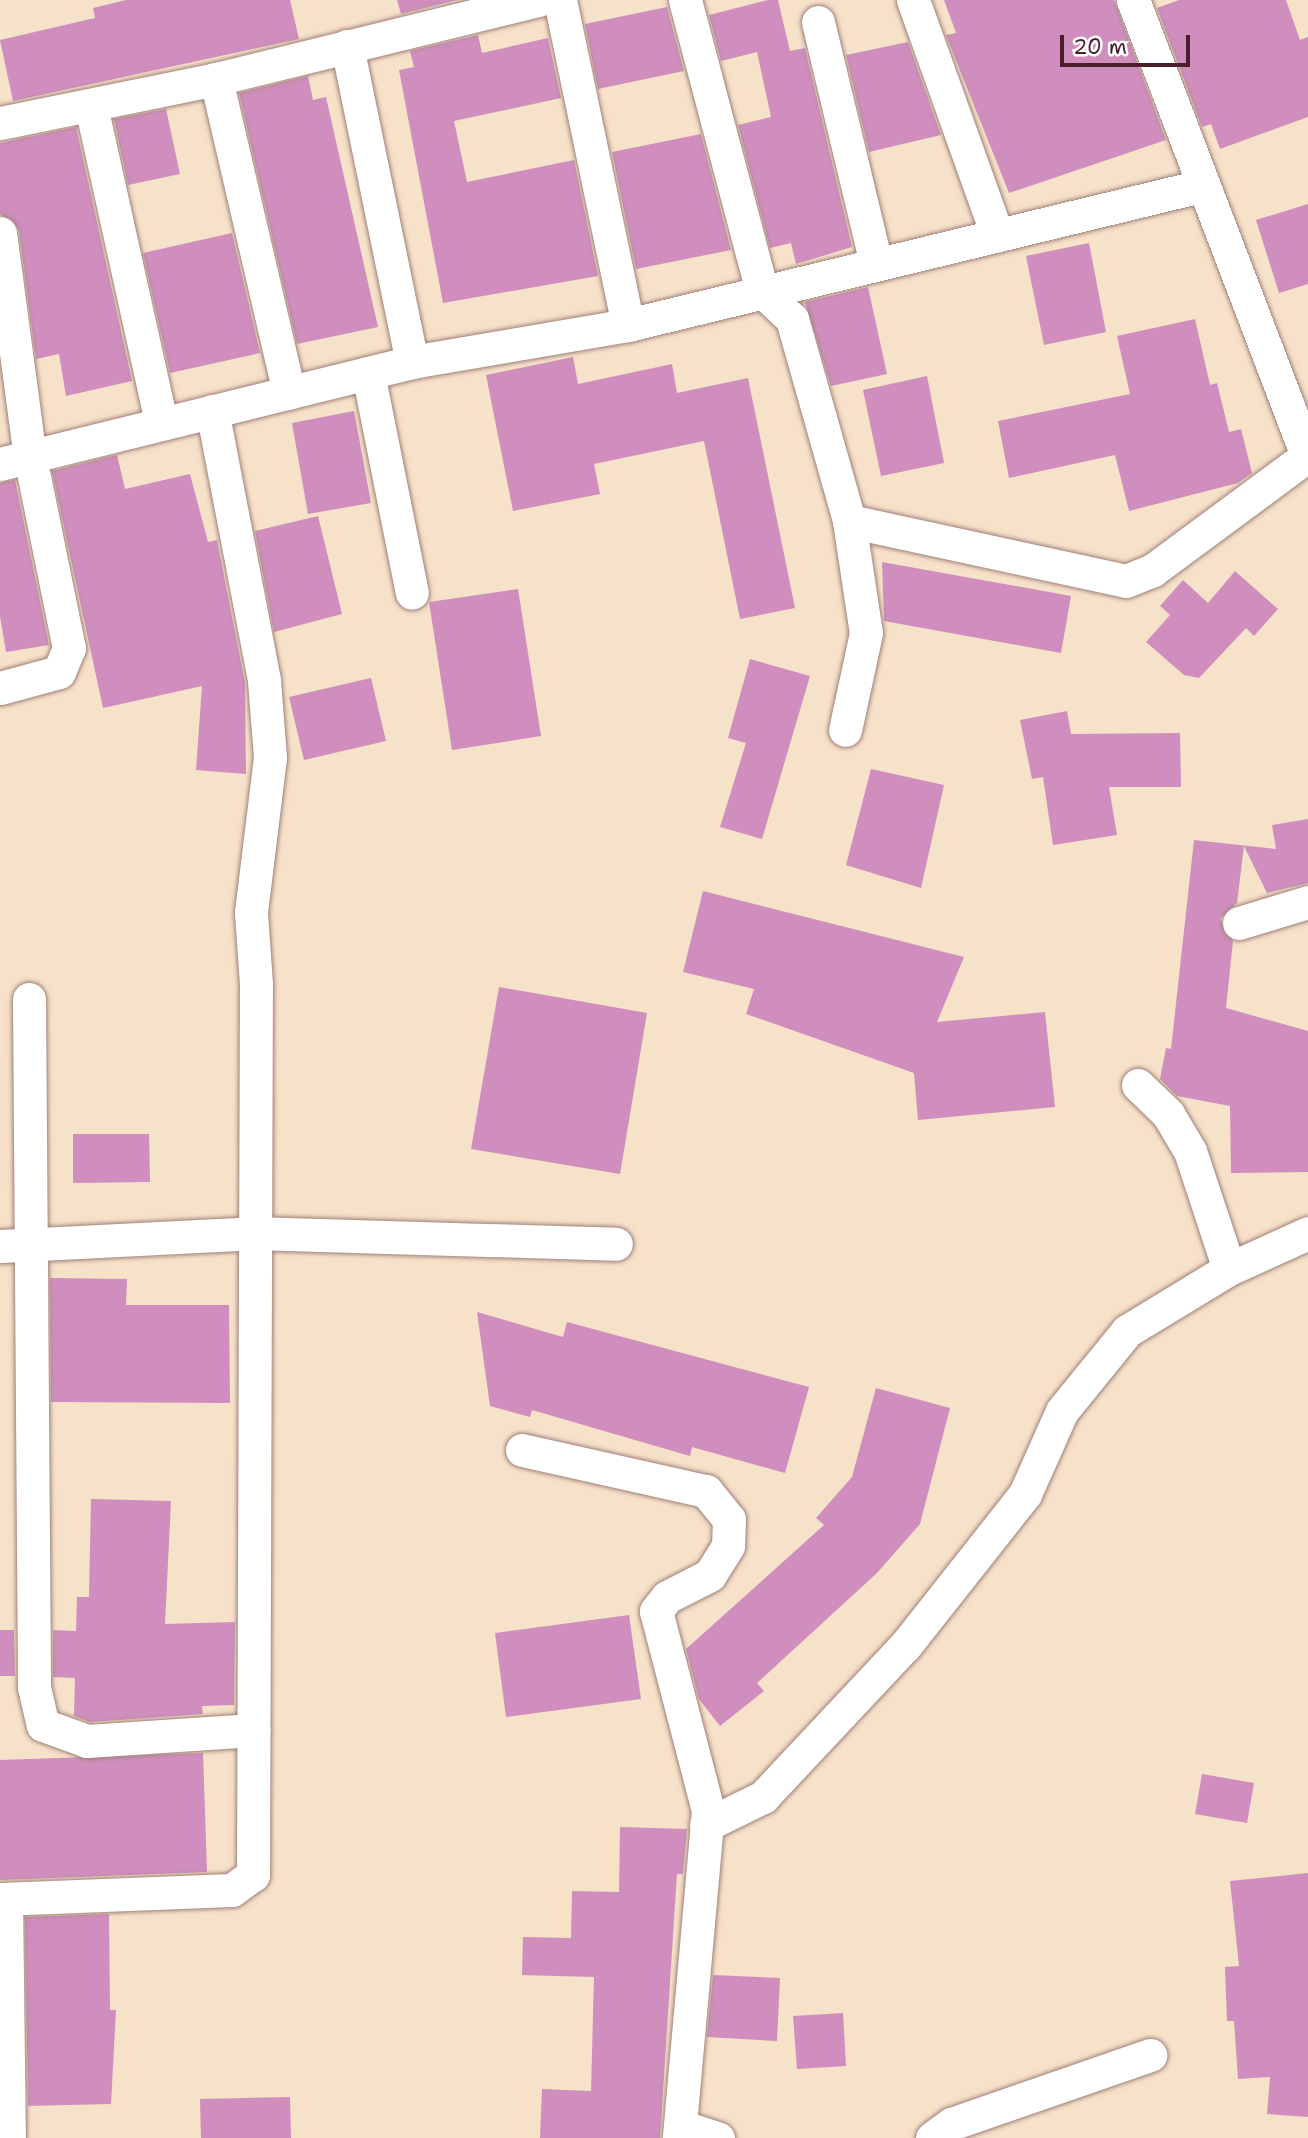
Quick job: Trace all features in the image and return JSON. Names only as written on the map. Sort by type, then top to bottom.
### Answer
[{"type":"street","points":[[0,123],[216,79],[538,0]]},
{"type":"street","points":[[560,0],[628,325]]},
{"type":"street","points":[[685,0],[762,291],[792,319],[849,521],[866,633],[845,730]]},
{"type":"street","points":[[913,0],[997,235]]},
{"type":"street","points":[[849,521],[1126,581],[1153,570],[1308,457],[1201,186],[1133,0]]},
{"type":"street","points":[[818,22],[876,263]]},
{"type":"street","points":[[347,46],[412,362]]},
{"type":"street","points":[[216,79],[289,393]]},
{"type":"street","points":[[91,106],[161,421]]},
{"type":"street","points":[[15,460],[161,421],[412,362],[628,325],[1201,186]]},
{"type":"street","points":[[0,688],[59,671],[69,648],[15,460],[1,245]]},
{"type":"street","points":[[368,373],[412,593]]},
{"type":"street","points":[[9,2138],[3,1899],[244,1887],[253,1875],[251,912],[268,730],[212,411]]},
{"type":"street","points":[[1240,923],[1308,902]]},
{"type":"street","points":[[29,999],[14,1246],[34,1687],[43,1725],[87,1741],[254,1730]]},
{"type":"street","points":[[1138,1085],[1168,1114],[1190,1151],[1229,1269]]},
{"type":"street","points":[[14,1246],[253,1233],[616,1244]]},
{"type":"street","points":[[706,1825],[763,1797],[896,1657],[1025,1494],[1062,1411],[1127,1331],[1229,1269],[1308,1233]]},
{"type":"street","points":[[522,1450],[706,1491],[722,1506],[728,1546],[710,1574],[667,1597],[656,1611],[656,1629],[698,1753],[706,1825],[680,2132],[718,2138]]},
{"type":"street","points":[[932,2138],[951,2124],[1150,2055]]},
{"type":"building","points":[[126,0],[290,0],[299,39],[13,101],[0,40],[95,18],[93,8]]},
{"type":"building","points":[[397,0],[457,0],[401,14]]},
{"type":"building","points":[[768,0],[778,0],[790,51],[805,48],[852,247],[796,264],[791,243],[770,248],[738,125],[771,117],[757,52],[721,61],[709,15]]},
{"type":"building","points":[[944,0],[1114,0],[1166,140],[1009,193],[946,35],[956,33]]},
{"type":"building","points":[[1179,0],[1286,0],[1300,40],[1308,37],[1308,117],[1220,149],[1211,124],[1202,127],[1157,8]]},
{"type":"building","points":[[667,7],[684,71],[598,89],[585,24]]},
{"type":"building","points":[[478,35],[482,53],[548,38],[561,98],[454,121],[467,182],[574,160],[598,276],[443,303],[399,70],[414,67],[410,51]]},
{"type":"building","points":[[908,42],[941,135],[869,152],[846,55]]},
{"type":"building","points":[[308,76],[313,100],[326,97],[378,327],[297,344],[239,93]]},
{"type":"building","points":[[166,109],[180,174],[128,185],[114,119]]},
{"type":"building","points":[[76,127],[132,381],[66,396],[59,354],[36,359],[19,230],[0,214],[0,143]]},
{"type":"building","points":[[701,134],[731,250],[636,269],[612,152]]},
{"type":"building","points":[[1308,204],[1308,284],[1279,293],[1256,220]]},
{"type":"building","points":[[232,233],[260,353],[170,373],[143,253]]},
{"type":"building","points":[[1089,243],[1106,332],[1044,345],[1026,256]]},
{"type":"building","points":[[868,287],[887,374],[831,386],[805,302]]},
{"type":"building","points":[[1195,319],[1210,385],[1217,383],[1229,432],[1241,429],[1252,473],[1238,483],[1129,511],[1115,455],[1009,478],[998,421],[1130,394],[1117,336]]},
{"type":"building","points":[[573,357],[578,384],[672,364],[677,393],[748,378],[795,608],[740,619],[704,441],[594,464],[600,494],[513,511],[486,375]]},
{"type":"building","points":[[927,376],[944,463],[881,476],[863,390]]},
{"type":"building","points":[[354,411],[371,503],[308,514],[292,423]]},
{"type":"building","points":[[117,455],[125,489],[190,474],[208,542],[217,540],[245,683],[246,774],[196,770],[202,686],[103,708],[52,471]]},
{"type":"building","points":[[15,480],[49,645],[6,652],[0,616],[0,483]]},
{"type":"building","points":[[318,516],[342,614],[274,632],[255,531]]},
{"type":"building","points":[[882,562],[1071,596],[1061,653],[884,621]]},
{"type":"building","points":[[1235,571],[1278,609],[1254,636],[1246,628],[1199,678],[1184,675],[1146,642],[1170,615],[1160,606],[1183,580],[1208,603]]},
{"type":"building","points":[[518,589],[541,736],[452,750],[429,602]]},
{"type":"building","points":[[750,659],[810,676],[762,839],[720,827],[746,743],[728,738]]},
{"type":"building","points":[[371,678],[386,741],[304,760],[289,697]]},
{"type":"building","points":[[1067,711],[1071,734],[1180,733],[1181,787],[1109,787],[1117,835],[1053,845],[1043,777],[1032,779],[1020,720]]},
{"type":"building","points":[[871,769],[944,785],[921,888],[846,865]]},
{"type":"building","points":[[1308,819],[1308,883],[1267,893],[1244,846],[1237,903],[1220,919],[1233,941],[1226,1008],[1308,1031],[1308,1172],[1231,1173],[1230,1106],[1177,1096],[1160,1079],[1166,1048],[1171,1049],[1194,840],[1276,849],[1272,825]]},
{"type":"building","points":[[703,891],[964,957],[937,1022],[1045,1012],[1055,1107],[918,1120],[914,1073],[746,1014],[754,989],[683,972]]},
{"type":"building","points":[[499,987],[647,1013],[620,1174],[471,1149]]},
{"type":"building","points":[[73,1134],[149,1134],[150,1182],[73,1183]]},
{"type":"building","points":[[50,1278],[127,1279],[126,1305],[229,1305],[230,1403],[51,1402]]},
{"type":"building","points":[[477,1312],[563,1337],[567,1322],[809,1387],[785,1473],[692,1447],[690,1456],[532,1410],[530,1417],[490,1406]]},
{"type":"building","points":[[876,1388],[950,1408],[920,1524],[877,1573],[757,1683],[764,1691],[720,1726],[699,1699],[686,1649],[824,1525],[816,1518],[852,1477]]},
{"type":"building","points":[[91,1499],[171,1501],[165,1624],[235,1622],[234,1705],[202,1706],[203,1714],[90,1722],[74,1716],[75,1678],[53,1677],[53,1630],[76,1631],[77,1597],[89,1597]]},
{"type":"building","points":[[629,1615],[641,1699],[506,1717],[495,1633]]},
{"type":"building","points":[[0,1630],[14,1630],[15,1676],[0,1676]]},
{"type":"building","points":[[203,1753],[207,1872],[0,1880],[0,1760]]},
{"type":"building","points":[[1202,1774],[1254,1783],[1247,1823],[1195,1814]]},
{"type":"building","points":[[620,1827],[687,1829],[683,1874],[677,1874],[660,2138],[540,2138],[542,2089],[591,2091],[594,1977],[522,1975],[523,1937],[571,1938],[572,1891],[619,1892]]},
{"type":"building","points":[[1308,1873],[1308,2117],[1267,2114],[1270,2077],[1238,2079],[1234,2021],[1227,2021],[1225,1967],[1239,1966],[1230,1881]]},
{"type":"building","points":[[109,1914],[110,2010],[116,2010],[111,2104],[28,2106],[25,1917]]},
{"type":"building","points":[[713,1975],[780,1978],[777,2041],[707,2037]]},
{"type":"building","points":[[843,2013],[846,2066],[797,2069],[793,2016]]},
{"type":"building","points":[[290,2097],[291,2138],[201,2138],[200,2099]]}]
